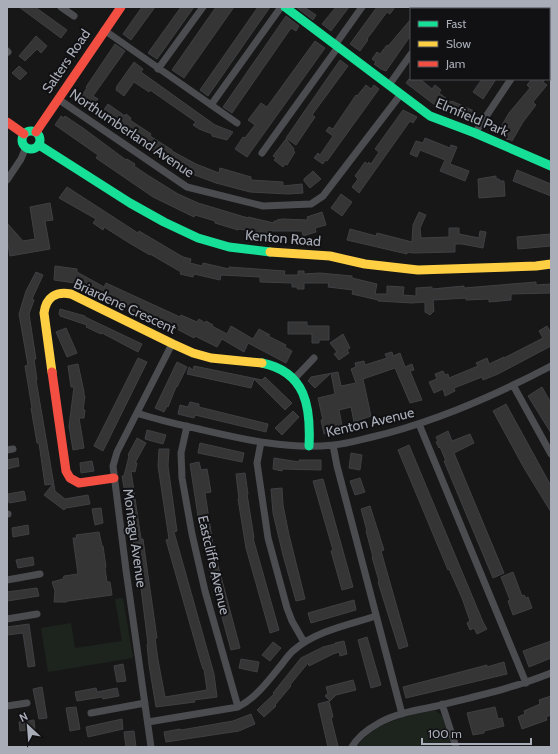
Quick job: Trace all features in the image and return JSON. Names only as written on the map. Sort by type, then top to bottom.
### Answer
[{"type":"street","points":[[61,7],[74,16]]},
{"type":"street","name":"Salters Road","points":[[36,132],[121,7]]},
{"type":"street","points":[[158,69],[203,7]]},
{"type":"street","points":[[211,105],[281,7]]},
{"type":"street","name":"Elmfield Park","points":[[285,7],[430,116],[475,133],[551,166]]},
{"type":"street","points":[[262,152],[337,46],[362,7]]},
{"type":"street","points":[[104,30],[237,123]]},
{"type":"street","points":[[389,85],[410,55]]},
{"type":"street","points":[[475,133],[510,80]]},
{"type":"street","name":"Northumberland Avenue","points":[[58,99],[187,188],[263,206],[291,206],[311,204],[324,196],[401,94]]},
{"type":"street","points":[[7,122],[24,134]]},
{"type":"street","points":[[31,130],[36,132],[40,135],[41,141],[39,145],[34,149],[29,149],[26,147],[22,141],[24,134],[25,132],[31,130]]},
{"type":"street","name":"Kenton Road","points":[[39,145],[117,195],[164,222],[198,238],[229,247],[264,252],[330,256],[366,264],[418,270],[551,264]]},
{"type":"street","points":[[7,180],[21,159],[26,147]]},
{"type":"street","name":"Briardene Crescent","points":[[114,478],[79,483],[72,481],[68,475],[44,313],[45,305],[49,298],[56,294],[71,294],[172,344],[210,358],[272,365],[288,373],[302,391],[308,406],[311,424],[309,446]]},
{"type":"street","name":"Montagu Avenue","points":[[151,747],[114,478],[114,459],[172,344]]},
{"type":"street","points":[[294,379],[314,358]]},
{"type":"street","name":"Kenton Avenue","points":[[137,413],[186,426],[261,442],[309,446],[333,445],[383,434],[441,417],[477,402],[551,366]]},
{"type":"street","points":[[512,385],[551,454]]},
{"type":"street","points":[[418,424],[526,683]]},
{"type":"street","name":"Eastcliffe Avenue","points":[[186,426],[181,453],[182,478],[192,534],[205,591],[238,707]]},
{"type":"street","points":[[261,442],[257,463],[268,538],[287,608],[292,621],[304,642]]},
{"type":"street","points":[[333,445],[337,466],[402,714]]},
{"type":"street","points":[[7,580],[40,574]]},
{"type":"street","points":[[7,619],[37,614]]},
{"type":"street","points":[[148,722],[238,707],[257,694],[292,651],[304,642],[318,634],[376,616]]},
{"type":"street","points":[[352,747],[357,739],[379,722],[402,714],[526,683],[551,673]]},
{"type":"street","points":[[7,706],[27,702]]},
{"type":"street","points":[[91,713],[145,703]]},
{"type":"street","points":[[442,704],[456,747]]},
{"type":"shaded area","points":[[123,598],[133,658],[48,672],[41,628],[71,623],[75,648],[122,641],[115,599]]},
{"type":"shaded area","points":[[435,710],[442,716],[452,747],[357,747],[364,738],[372,732],[392,721]]},
{"type":"building","points":[[19,7],[35,7],[67,30],[61,38]]},
{"type":"building","points":[[142,7],[155,7],[131,40],[123,34]]},
{"type":"building","points":[[181,7],[194,7],[157,59],[148,53]]},
{"type":"building","points":[[216,7],[234,7],[184,78],[172,70]]},
{"type":"building","points":[[258,7],[270,7],[208,96],[200,90]]},
{"type":"building","points":[[296,7],[304,7],[316,15],[313,20]]},
{"type":"building","points":[[336,7],[349,7],[331,31],[322,24]]},
{"type":"building","points":[[377,7],[395,7],[390,14],[387,12],[360,51],[350,44]]},
{"type":"building","points":[[286,16],[299,26],[296,31],[291,28],[232,113],[223,107]]},
{"type":"building","points":[[410,20],[410,36],[386,71],[374,64],[376,62],[372,59],[377,52],[380,54],[387,45],[388,46]]},
{"type":"building","points":[[36,36],[47,46],[41,53],[37,49],[25,61],[19,56]]},
{"type":"building","points":[[315,41],[325,48],[247,157],[235,149],[243,137],[245,138],[255,125],[248,120],[261,103],[267,107]]},
{"type":"building","points":[[115,44],[125,51],[93,96],[98,99],[92,108],[79,99]]},
{"type":"building","points":[[340,60],[348,66],[312,115],[315,117],[296,145],[286,138]]},
{"type":"building","points":[[134,62],[143,69],[141,72],[215,125],[233,132],[227,140],[212,136],[212,134],[199,129],[193,125],[196,122],[150,90],[149,92],[134,82],[124,96],[116,90],[117,86]]},
{"type":"building","points":[[19,66],[27,73],[20,80],[12,73]]},
{"type":"building","points":[[410,79],[421,80],[432,89],[435,85],[441,90],[439,93],[451,102],[452,101],[474,111],[470,121],[444,112],[406,83]]},
{"type":"building","points":[[481,80],[495,80],[483,99],[473,92]]},
{"type":"building","points":[[531,80],[544,80],[543,82],[547,85],[533,102],[536,105],[523,122],[512,141],[509,139],[508,140],[498,132],[509,113],[530,88],[527,85]]},
{"type":"building","points":[[366,85],[371,89],[374,85],[379,89],[327,161],[325,160],[323,164],[314,158],[318,153],[320,155],[333,136],[326,131],[329,127],[333,129],[356,95],[357,96]]},
{"type":"building","points":[[108,104],[125,116],[126,114],[131,118],[130,120],[151,134],[150,136],[172,151],[196,164],[219,173],[220,168],[251,177],[251,180],[283,182],[283,186],[302,184],[303,193],[288,194],[250,192],[216,183],[192,174],[170,163],[101,114]]},
{"type":"building","points":[[403,110],[417,117],[413,123],[410,121],[359,193],[352,187],[358,179],[355,176],[365,162],[368,164],[369,162],[371,164],[379,152],[375,149]]},
{"type":"building","points":[[61,116],[64,118],[65,116],[83,128],[126,160],[127,159],[135,164],[134,166],[149,176],[178,194],[198,203],[248,218],[274,223],[274,221],[282,219],[308,220],[307,217],[322,212],[326,225],[315,228],[316,232],[303,236],[302,231],[268,231],[268,234],[238,230],[195,215],[194,217],[153,197],[96,158],[98,155],[55,125]]},
{"type":"building","points":[[425,138],[450,148],[451,145],[457,147],[450,164],[469,171],[465,181],[440,171],[445,160],[420,150],[417,157],[410,154],[416,141],[423,143]]},
{"type":"building","points":[[286,139],[295,152],[287,165],[285,164],[283,167],[274,160],[276,158],[273,156]]},
{"type":"building","points":[[517,170],[551,184],[551,196],[513,181]]},
{"type":"building","points":[[313,171],[321,179],[310,188],[304,179]]},
{"type":"building","points":[[496,176],[496,179],[504,181],[505,196],[479,198],[478,179]]},
{"type":"building","points":[[67,187],[138,233],[139,231],[183,257],[191,259],[190,263],[202,266],[203,263],[229,269],[229,267],[285,271],[284,275],[298,275],[298,271],[304,271],[304,274],[320,273],[352,276],[352,278],[377,284],[375,294],[387,294],[387,286],[404,287],[403,295],[416,296],[416,288],[432,287],[432,289],[464,286],[464,288],[536,282],[536,285],[551,284],[551,293],[511,294],[511,300],[489,302],[489,299],[466,300],[466,298],[433,300],[434,311],[430,315],[425,312],[425,302],[412,303],[378,301],[352,294],[353,290],[328,287],[329,283],[304,283],[304,289],[297,289],[298,287],[292,287],[292,283],[260,282],[260,277],[221,275],[220,280],[194,274],[193,277],[180,274],[181,272],[104,227],[103,230],[93,223],[96,219],[59,198]]},
{"type":"building","points":[[341,194],[352,202],[342,216],[331,208]]},
{"type":"building","points":[[50,203],[53,220],[45,221],[50,249],[10,256],[7,239],[7,223],[23,241],[35,239],[30,207]]},
{"type":"building","points":[[419,212],[426,215],[420,228],[421,238],[449,237],[449,228],[459,228],[459,234],[479,238],[480,231],[486,232],[483,248],[455,244],[455,252],[407,252],[407,254],[347,240],[350,229],[376,236],[377,233],[412,242],[413,225]]},
{"type":"building","points":[[551,234],[551,246],[518,249],[517,237]]},
{"type":"building","points":[[55,266],[77,269],[77,272],[104,287],[106,283],[180,317],[181,315],[197,322],[199,319],[205,323],[206,321],[227,334],[231,326],[253,339],[259,329],[270,335],[266,335],[286,345],[285,347],[292,351],[286,363],[248,343],[244,352],[222,339],[217,347],[195,336],[194,338],[171,326],[170,329],[75,283],[54,280]]},
{"type":"building","points":[[36,272],[43,275],[32,299],[34,300],[29,314],[36,359],[34,359],[36,380],[55,491],[65,499],[88,495],[90,504],[66,508],[64,510],[44,495],[53,484],[45,485],[25,366],[28,365],[19,314],[26,291]]},
{"type":"building","points":[[60,309],[85,316],[142,344],[138,352],[102,333],[101,334],[86,327],[87,325],[60,316]]},
{"type":"building","points":[[288,322],[307,322],[307,326],[329,326],[329,340],[319,340],[319,343],[312,343],[312,334],[288,334]]},
{"type":"building","points":[[547,326],[551,333],[551,346],[498,374],[483,380],[482,377],[454,388],[455,391],[445,396],[443,389],[434,393],[429,382],[437,379],[435,374],[443,371],[445,375],[448,374],[449,378],[478,366],[476,363],[487,358],[489,364],[504,358],[543,338],[539,331]]},
{"type":"building","points":[[66,328],[77,353],[67,357],[56,332]]},
{"type":"building","points":[[343,334],[350,348],[347,350],[349,353],[339,360],[334,354],[337,352],[330,343]]},
{"type":"building","points":[[392,352],[393,356],[400,353],[405,367],[412,364],[414,370],[410,371],[422,400],[410,403],[395,368],[363,379],[371,416],[354,422],[351,407],[339,410],[343,430],[324,434],[321,420],[323,420],[318,398],[335,394],[331,373],[338,372],[341,386],[356,383],[351,369],[356,367],[355,363],[364,361],[365,365],[387,358],[385,354]]},
{"type":"building","points":[[138,358],[147,362],[103,451],[94,446]]},
{"type":"building","points":[[177,362],[187,367],[176,387],[168,407],[167,406],[164,412],[155,408]]},
{"type":"building","points":[[78,364],[85,396],[83,410],[85,410],[84,418],[79,418],[84,448],[73,450],[69,426],[74,387],[71,387],[68,366]]},
{"type":"building","points":[[194,366],[262,380],[265,377],[292,403],[285,410],[254,379],[251,388],[187,374],[189,367],[193,370]]},
{"type":"building","points":[[331,373],[315,388],[308,381],[311,377]]},
{"type":"building","points":[[542,387],[551,403],[551,433],[528,396]]},
{"type":"building","points":[[190,402],[199,404],[199,407],[268,424],[266,432],[195,415],[194,418],[178,414],[180,405],[188,407]]},
{"type":"building","points":[[506,404],[551,486],[551,512],[524,468],[493,411]]},
{"type":"building","points":[[293,411],[299,417],[282,435],[275,428]]},
{"type":"building","points":[[147,430],[166,435],[163,444],[145,439]]},
{"type":"building","points":[[448,431],[452,441],[470,434],[474,443],[454,453],[504,573],[493,578],[444,461],[446,461],[440,447],[439,448],[436,442],[438,441],[436,437]]},
{"type":"building","points":[[137,438],[146,443],[135,463],[137,463],[135,472],[131,471],[141,539],[143,539],[157,638],[155,638],[158,660],[165,697],[207,690],[204,669],[166,540],[169,539],[158,466],[159,449],[169,449],[168,466],[177,531],[174,532],[214,674],[217,697],[194,700],[195,702],[156,707],[149,665],[148,644],[140,580],[122,476],[124,476],[128,455]]},
{"type":"building","points":[[200,443],[244,453],[242,462],[198,453]]},
{"type":"building","points":[[409,445],[487,629],[477,634],[474,628],[470,630],[467,623],[470,621],[462,598],[449,569],[448,570],[398,450]]},
{"type":"building","points":[[351,453],[362,455],[360,470],[349,468]]},
{"type":"building","points":[[18,458],[19,466],[7,469],[7,460]]},
{"type":"building","points":[[274,458],[299,462],[299,460],[321,460],[321,470],[282,469],[282,471],[273,469]]},
{"type":"building","points":[[92,461],[94,471],[81,473],[80,463]]},
{"type":"building","points":[[199,462],[201,470],[207,469],[211,492],[205,493],[214,551],[216,550],[218,557],[216,558],[240,648],[231,650],[208,566],[206,550],[204,550],[200,529],[190,464]]},
{"type":"building","points":[[245,473],[253,538],[279,630],[270,633],[246,548],[238,499],[236,474]]},
{"type":"building","points":[[360,478],[365,492],[355,495],[350,481]]},
{"type":"building","points":[[323,479],[353,587],[342,590],[331,551],[333,550],[313,481]]},
{"type":"building","points":[[282,488],[283,505],[289,535],[305,599],[296,601],[273,513],[271,489]]},
{"type":"building","points":[[24,491],[26,500],[9,503],[8,494]]},
{"type":"building","points":[[370,506],[384,550],[381,551],[408,646],[399,649],[378,582],[379,581],[361,509]]},
{"type":"building","points":[[101,508],[103,523],[95,525],[92,509]]},
{"type":"building","points":[[28,525],[29,534],[13,537],[12,528]]},
{"type":"building","points":[[99,532],[103,546],[107,582],[110,582],[112,595],[66,602],[54,602],[55,591],[52,582],[63,579],[64,576],[78,574],[73,538],[77,538],[76,535]]},
{"type":"building","points":[[33,557],[34,565],[18,568],[16,560]]},
{"type":"building","points":[[513,572],[522,596],[524,595],[526,598],[528,597],[532,608],[513,615],[508,601],[510,600],[501,577]]},
{"type":"building","points":[[37,588],[39,596],[7,601],[7,592]]},
{"type":"building","points":[[354,600],[356,610],[311,623],[308,613]]},
{"type":"building","points":[[29,624],[35,666],[28,667],[23,633],[7,635],[7,627]]},
{"type":"building","points":[[367,637],[381,685],[371,688],[358,640]]},
{"type":"building","points":[[344,641],[347,654],[340,656],[339,652],[309,666],[308,663],[275,705],[276,706],[264,717],[257,710],[274,694],[273,693],[301,658],[323,647]]},
{"type":"building","points":[[551,641],[551,658],[529,667],[523,651]]},
{"type":"building","points":[[273,642],[281,648],[270,661],[262,655]]},
{"type":"building","points":[[241,659],[259,662],[257,672],[239,668]]},
{"type":"building","points":[[504,662],[507,674],[406,698],[403,687]]},
{"type":"building","points":[[123,664],[126,681],[117,682],[114,666]]},
{"type":"building","points":[[353,680],[356,690],[336,695],[330,701],[325,696],[328,693],[326,687]]},
{"type":"building","points":[[42,687],[47,718],[39,719],[33,689]]},
{"type":"building","points":[[96,688],[97,692],[117,688],[119,696],[77,701],[75,692]]},
{"type":"building","points":[[551,696],[551,715],[546,717],[547,720],[522,729],[518,717],[525,714],[524,711],[540,704],[539,700]]},
{"type":"building","points":[[329,701],[333,717],[331,718],[338,746],[334,747],[328,747],[318,704]]},
{"type":"building","points":[[76,707],[80,729],[70,731],[66,708]]},
{"type":"building","points":[[495,707],[498,719],[502,718],[504,726],[473,735],[467,713]]},
{"type":"building","points":[[251,714],[255,724],[239,731],[166,742],[164,732],[233,721]]},
{"type":"building","points":[[122,719],[123,729],[88,737],[86,727]]},
{"type":"building","points":[[34,720],[35,729],[20,731],[19,722]]},
{"type":"building","points":[[134,731],[136,747],[126,747],[124,732]]},
{"type":"traffic: fast","points":[[285,7],[430,116],[475,133],[551,166]]},
{"type":"traffic: fast","points":[[27,131],[35,131],[40,136],[40,140],[38,147],[35,149],[27,149],[22,144],[22,136],[27,131]]},
{"type":"traffic: fast","points":[[39,145],[130,203],[164,222],[198,238],[229,247],[270,252]]},
{"type":"traffic: fast","points":[[262,363],[277,368],[288,374],[297,383],[303,393],[309,418],[309,446]]},
{"type":"traffic: slow","points":[[270,252],[330,256],[365,264],[418,270],[536,266],[551,264]]},
{"type":"traffic: slow","points":[[52,372],[44,313],[49,299],[56,294],[61,293],[71,294],[193,353],[211,358],[262,363]]},
{"type":"traffic: jam","points":[[36,132],[121,7]]},
{"type":"traffic: jam","points":[[7,122],[24,134]]},
{"type":"traffic: jam","points":[[52,372],[66,471],[70,478],[79,483],[114,478]]}]
